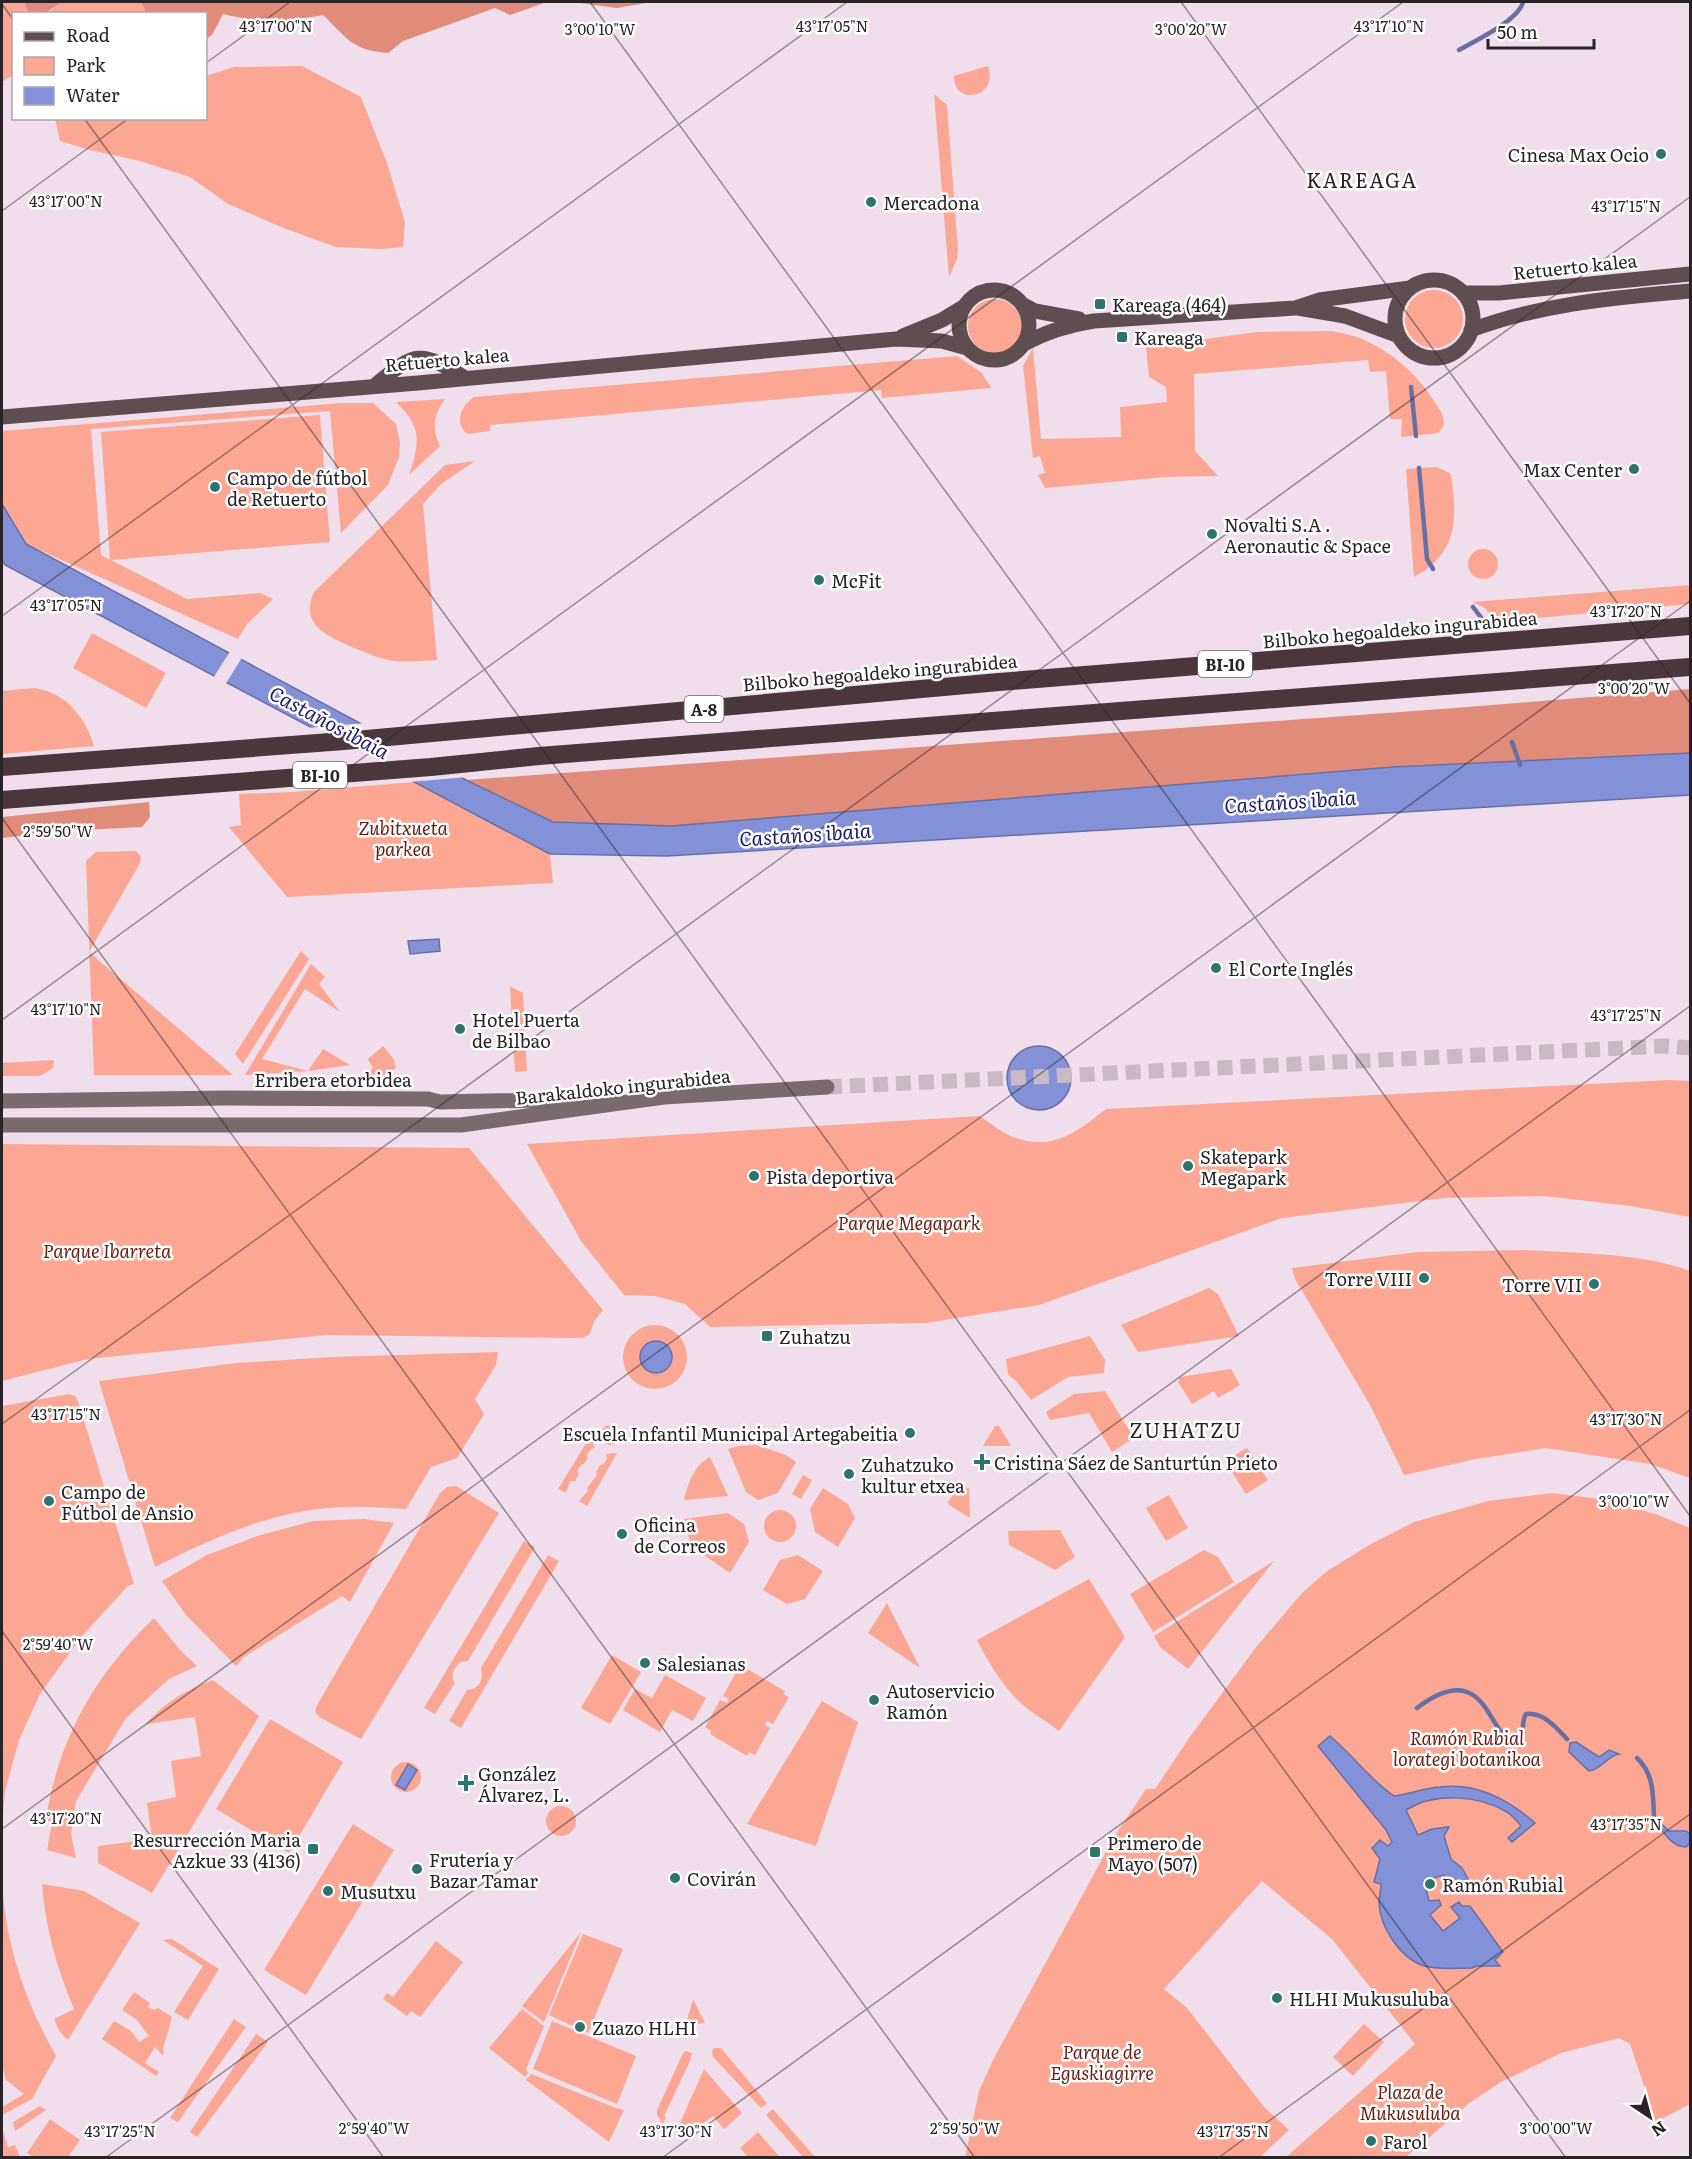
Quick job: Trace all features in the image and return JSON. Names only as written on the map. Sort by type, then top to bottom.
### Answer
[{"type":"highway","name":"Bilboko hegoaldeko ingurabidea","points":[[2,766],[344,741],[999,682],[1690,626]]},
{"type":"highway","name":"BI-10","points":[[2,800],[1690,667]]},
{"type":"main road","name":"Retuerto kalea","points":[[1463,293],[1499,293],[1690,274]]},
{"type":"main road","points":[[1439,280],[1452,284],[1463,293],[1470,304],[1473,317],[1468,339],[1460,348],[1449,355],[1437,358],[1414,353],[1405,345],[1395,323],[1396,310],[1401,298],[1410,288],[1419,283],[1439,280]]},
{"type":"main road","points":[[1295,308],[1319,300],[1410,288]]},
{"type":"main road","points":[[1094,321],[1035,310],[1013,296],[994,290],[982,292],[973,297],[965,306],[959,327],[967,348],[984,359],[998,360],[1010,357],[1024,344],[1059,327],[1094,321],[1295,308],[1345,316],[1399,336]]},
{"type":"main road","name":"Retuerto kalea","points":[[1471,330],[1536,310],[1594,300],[1690,291]]},
{"type":"main road","points":[[1022,303],[1030,324],[1024,344]]},
{"type":"main road","name":"Retuerto kalea","points":[[896,339],[942,320],[965,306]]},
{"type":"main road","name":"Retuerto kalea","points":[[2,417],[896,339],[942,341],[967,348]]},
{"type":"main road","points":[[374,386],[400,364],[419,356],[440,362],[465,378]]},
{"type":"main road","name":"Barakaldoko ingurabidea","points":[[2,1125],[461,1125],[664,1097],[827,1087]]},
{"type":"main road","name":"Erribera etorbidea","points":[[2,1101],[227,1098],[428,1099],[440,1102],[664,1097]]},
{"type":"green space","points":[[2,2],[24,2],[29,12],[12,12],[12,76],[2,82]]},
{"type":"green space","points":[[62,2],[141,2],[145,10],[144,12],[48,12]]},
{"type":"green space","points":[[302,66],[361,97],[387,163],[405,222],[403,247],[381,249],[336,247],[228,204],[190,177],[140,161],[60,141],[55,120],[207,120],[207,76],[234,67]]},
{"type":"green space","points":[[988,66],[990,79],[982,92],[970,95],[958,90],[954,76]]},
{"type":"green space","points":[[934,94],[947,105],[958,250],[957,259],[949,277]]},
{"type":"green space","points":[[1428,290],[1440,290],[1455,298],[1463,313],[1463,325],[1455,340],[1440,348],[1428,348],[1413,340],[1405,325],[1405,313],[1413,298]]},
{"type":"green space","points":[[995,299],[1005,301],[1014,307],[1020,316],[1022,326],[1020,336],[1014,345],[1005,351],[995,353],[985,351],[976,345],[970,336],[968,326],[970,316],[976,307],[985,301]]},
{"type":"green space","points":[[1331,331],[1355,336],[1372,344],[1392,356],[1410,372],[1426,389],[1441,412],[1444,423],[1438,433],[1401,437],[1402,419],[1390,419],[1386,371],[1370,372],[1368,360],[1194,374],[1195,451],[1218,476],[1166,477],[1045,488],[1038,475],[1045,473],[1040,456],[1033,458],[1023,366],[1033,348],[1041,439],[1121,437],[1120,407],[1167,402],[1166,387],[1149,377],[1146,347],[1257,332]]},
{"type":"green space","points":[[957,356],[982,373],[991,388],[882,398],[881,390],[490,425],[490,431],[468,434],[463,430],[460,420],[465,405],[474,397]]},
{"type":"green space","points":[[445,399],[438,410],[435,421],[435,433],[440,446],[409,475],[417,444],[416,436],[411,419],[396,402]]},
{"type":"green space","points":[[341,403],[373,403],[396,424],[400,443],[399,457],[388,485],[341,533],[330,411],[91,429],[101,555],[110,560],[101,432],[320,415],[330,542],[111,560],[187,599],[260,593],[273,599],[247,624],[238,639],[26,544],[2,504],[2,431]]},
{"type":"green space","points":[[475,461],[441,484],[423,504],[437,660],[394,661],[384,659],[345,644],[319,629],[310,614],[314,592],[445,465]]},
{"type":"green space","points":[[1436,467],[1450,473],[1451,476],[1454,514],[1451,536],[1447,546],[1434,563],[1414,577],[1406,469]]},
{"type":"green space","points":[[1483,549],[1489,550],[1497,558],[1497,570],[1489,578],[1483,579],[1477,578],[1469,570],[1468,564],[1469,558],[1477,550]]},
{"type":"green space","points":[[1690,585],[1690,604],[1495,622],[1485,608],[1473,602]]},
{"type":"green space","points":[[92,633],[166,673],[146,708],[73,668]]},
{"type":"green space","points":[[34,688],[55,695],[72,707],[85,725],[94,746],[2,754],[2,691]]},
{"type":"green space","name":"Zubitxueta parkea","points":[[415,782],[550,854],[553,883],[287,897],[229,827],[241,825],[239,794]]},
{"type":"green space","points":[[136,851],[141,857],[140,863],[89,951],[86,861],[96,852]]},
{"type":"green space","points":[[301,951],[309,959],[243,1064],[235,1054]]},
{"type":"green space","points":[[89,952],[233,1075],[94,1075]]},
{"type":"green space","points":[[311,964],[325,977],[319,984],[340,1012],[305,989],[262,1059],[308,1071],[245,1075]]},
{"type":"green space","points":[[510,986],[523,993],[527,1071],[515,1072]]},
{"type":"green space","points":[[383,1046],[393,1058],[396,1067],[386,1075],[365,1075],[373,1068],[368,1059]]},
{"type":"green space","points":[[323,1049],[350,1065],[308,1071]]},
{"type":"green space","points":[[54,1060],[53,1068],[40,1076],[2,1076],[2,1063]]},
{"type":"green space","name":"Parque Megapark","points":[[1669,1080],[1690,1081],[1690,1217],[1631,1206],[1544,1196],[1444,1198],[1282,1218],[1039,1305],[926,1323],[710,1327],[685,1304],[655,1296],[624,1295],[581,1241],[527,1144],[979,1116],[1011,1136],[1042,1142],[1065,1137],[1106,1109]]},
{"type":"green space","name":"Parque Ibarreta","points":[[2,1144],[469,1148],[603,1310],[595,1320],[589,1335],[582,1338],[326,1335],[88,1359],[2,1381]]},
{"type":"green space","points":[[1523,1250],[1629,1257],[1690,1271],[1690,1478],[1650,1464],[1546,1448],[1476,1459],[1404,1475],[1370,1405],[1295,1279],[1292,1268],[1418,1252]]},
{"type":"green space","points":[[1209,1288],[1218,1294],[1239,1336],[1138,1352],[1121,1325]]},
{"type":"green space","points":[[655,1325],[678,1334],[687,1357],[678,1380],[655,1389],[632,1380],[623,1357],[632,1334]]},
{"type":"green space","points":[[1090,1336],[1105,1360],[1104,1373],[1068,1377],[1031,1400],[1008,1374],[1006,1359]]},
{"type":"green space","points":[[498,1352],[496,1365],[475,1399],[484,1414],[457,1458],[431,1467],[406,1509],[341,1507],[297,1512],[234,1531],[155,1567],[99,1381],[236,1363],[332,1357]]},
{"type":"green space","points":[[1231,1369],[1240,1385],[1218,1398],[1214,1391],[1192,1404],[1178,1382],[1180,1377]]},
{"type":"green space","points":[[1105,1391],[1134,1438],[1112,1452],[1089,1413],[1050,1420],[1046,1412],[1074,1394]]},
{"type":"green space","name":"Campo de Fútbol de Ansio","points":[[69,1394],[75,1396],[78,1401],[134,1584],[128,1586],[82,1636],[40,1694],[19,1740],[5,1791],[2,1827],[2,1406]]},
{"type":"green space","points":[[610,1425],[617,1428],[620,1435],[617,1442],[610,1445],[603,1442],[600,1435],[603,1428]]},
{"type":"green space","points":[[995,1426],[999,1426],[1011,1446],[983,1446]]},
{"type":"green space","points":[[590,1437],[595,1448],[591,1449],[587,1455],[588,1458],[577,1471],[579,1474],[575,1481],[570,1481],[566,1493],[558,1489]]},
{"type":"green space","points":[[756,1445],[786,1455],[796,1462],[778,1493],[758,1500],[746,1492],[728,1449]]},
{"type":"green space","points":[[1247,1448],[1268,1480],[1246,1494],[1225,1461]]},
{"type":"green space","points":[[617,1453],[587,1506],[579,1501],[588,1491],[587,1488],[597,1475],[596,1472],[600,1465],[604,1464],[606,1454]]},
{"type":"green space","points":[[710,1457],[728,1496],[684,1500],[696,1470]]},
{"type":"green space","points":[[803,1475],[812,1480],[801,1499],[792,1494]]},
{"type":"green space","points":[[456,1486],[499,1513],[361,1739],[319,1717],[316,1707],[440,1493],[447,1487]]},
{"type":"green space","points":[[823,1488],[848,1504],[855,1518],[838,1547],[815,1532],[810,1509]]},
{"type":"green space","points":[[969,1488],[970,1518],[949,1505],[948,1502],[956,1490]]},
{"type":"green space","name":"Ramón Rubial lorategi botanikoa","points":[[1552,1493],[1608,1500],[1658,1515],[1690,1528],[1690,2104],[1656,2122],[1630,2044],[1619,2038],[1561,2053],[1501,2082],[1468,2104],[1406,2157],[1286,2157],[1415,2044],[1332,1939],[1262,1881],[1164,1989],[1187,2008],[1265,2108],[1289,2130],[1260,2157],[965,2158],[979,2091],[993,2060],[1114,1837],[1146,1789],[1155,1789],[1189,1738],[1257,1646],[1302,1593],[1327,1571],[1371,1544],[1414,1522],[1488,1501]]},
{"type":"green space","points":[[1169,1495],[1188,1528],[1166,1541],[1146,1508]]},
{"type":"green space","points":[[780,1510],[792,1514],[796,1526],[792,1538],[780,1542],[768,1538],[764,1526],[768,1514]]},
{"type":"green space","points":[[728,1513],[744,1524],[749,1542],[730,1573],[698,1551],[690,1542],[684,1519]]},
{"type":"green space","points":[[364,1519],[394,1523],[350,1602],[342,1596],[245,1656],[236,1666],[186,1615],[162,1581],[207,1555],[257,1536],[313,1521]]},
{"type":"green space","points":[[1060,1530],[1075,1557],[1055,1570],[1009,1545],[1008,1531]]},
{"type":"green space","points":[[524,1541],[535,1547],[468,1661],[460,1662],[453,1671],[455,1683],[435,1714],[424,1708]]},
{"type":"green space","points":[[1204,1550],[1218,1557],[1234,1582],[1153,1632],[1130,1594]]},
{"type":"green space","points":[[548,1555],[559,1561],[461,1728],[449,1721],[467,1690],[475,1688],[480,1683],[481,1668]]},
{"type":"green space","points":[[798,1555],[823,1571],[805,1599],[787,1604],[763,1590],[780,1560]]},
{"type":"green space","points":[[1274,1561],[1188,1669],[1160,1647],[1154,1636]]},
{"type":"green space","points":[[1089,1579],[1125,1637],[1059,1731],[1024,1706],[1010,1691],[992,1667],[977,1640]]},
{"type":"green space","points":[[887,1603],[920,1668],[868,1633]]},
{"type":"green space","points":[[154,1618],[180,1650],[197,1666],[169,1679],[126,1718],[76,1801],[71,1834],[76,1858],[47,1850],[52,1823],[46,1819],[52,1789],[70,1734],[97,1685],[114,1662]]},
{"type":"green space","points":[[612,1655],[641,1672],[610,1724],[581,1708]]},
{"type":"green space","points":[[738,1669],[745,1672],[747,1669],[785,1691],[783,1694],[789,1697],[773,1724],[767,1721],[765,1725],[770,1728],[755,1755],[749,1752],[747,1756],[710,1734],[711,1731],[705,1727],[720,1700],[727,1703],[729,1699],[723,1696]]},
{"type":"green space","points":[[665,1675],[706,1698],[693,1721],[672,1710],[660,1732],[623,1710],[635,1689],[652,1698]]},
{"type":"green space","points":[[213,1680],[259,1716],[152,1893],[98,1863],[98,1846],[152,1839],[147,1803],[176,1797],[171,1761],[201,1756],[195,1717],[146,1724],[176,1697]]},
{"type":"green space","points":[[822,1701],[858,1722],[816,1846],[747,1824]]},
{"type":"green space","points":[[270,1719],[343,1762],[289,1853],[216,1809]]},
{"type":"green space","points":[[406,1762],[417,1766],[421,1777],[417,1788],[406,1792],[395,1788],[391,1777],[395,1766]]},
{"type":"green space","points":[[561,1806],[567,1807],[575,1815],[575,1827],[567,1835],[561,1836],[555,1835],[547,1827],[546,1821],[547,1815],[555,1807]]},
{"type":"green space","points":[[353,1824],[394,1850],[306,1995],[264,1970]]},
{"type":"green space","points":[[2,1867],[10,1942],[24,1988],[56,2056],[32,2099],[2,2115],[2,2107],[24,2094],[6,2080],[2,2065]]},
{"type":"green space","points":[[42,1884],[84,1891],[140,1923],[68,2040],[60,2032],[54,2019],[74,2009],[53,1948]]},
{"type":"green space","points":[[581,1932],[544,2022],[522,2006]]},
{"type":"green space","points":[[583,1934],[623,1949],[588,2033],[549,2015]]},
{"type":"green space","points":[[172,1939],[219,1969],[188,2020],[174,2012],[203,1966],[163,1940]]},
{"type":"green space","points":[[436,1941],[463,1962],[420,2017],[411,2011],[407,2016],[383,1999],[387,1993],[393,1997]]},
{"type":"green space","points":[[134,1992],[150,2003],[148,2007],[154,2010],[158,2008],[172,2017],[163,2049],[164,2054],[162,2055],[155,2047],[145,2063],[159,2072],[156,2076],[102,2039],[114,2021],[131,2031],[139,2042],[149,2036],[137,2020],[122,2010]]},
{"type":"green space","points":[[693,2000],[705,2023],[685,2026]]},
{"type":"green space","points":[[522,2009],[544,2026],[526,2069],[528,2073],[525,2077],[489,2048]]},
{"type":"green space","points":[[234,2019],[246,2027],[178,2122],[170,2118]]},
{"type":"green space","points":[[552,2021],[636,2056],[617,2104],[533,2069]]},
{"type":"green space","points":[[1364,2024],[1384,2042],[1353,2076],[1333,2057]]},
{"type":"green space","points":[[256,2034],[268,2042],[197,2137],[190,2132]]},
{"type":"green space","points":[[714,2048],[721,2048],[767,2103],[761,2108],[713,2057]]},
{"type":"green space","points":[[686,2051],[694,2054],[690,2058],[664,2116],[666,2117],[663,2124],[657,2115],[657,2110],[683,2053]]},
{"type":"green space","points":[[704,2069],[742,2113],[724,2129],[713,2116],[701,2125],[677,2130]]},
{"type":"green space","points":[[531,2074],[624,2110],[609,2142],[526,2080]]},
{"type":"green space","points":[[40,2106],[46,2110],[15,2131],[13,2122]]},
{"type":"green space","points":[[773,2109],[815,2157],[803,2157],[766,2115]]},
{"type":"green space","points":[[50,2119],[80,2140],[68,2157],[33,2157],[27,2153]]},
{"type":"green space","points":[[2,2128],[8,2147],[15,2145],[20,2157],[2,2157]]},
{"type":"green space","points":[[758,2132],[780,2157],[748,2157],[740,2148]]},
{"type":"shaded area","points":[[24,2],[62,2],[47,12],[29,12]]},
{"type":"shaded area","points":[[141,2],[547,2],[510,15],[495,8],[403,41],[388,53],[366,49],[351,42],[323,15],[273,20],[249,19],[223,14],[212,35],[207,38],[207,12],[144,12],[145,10]]},
{"type":"shaded area","points":[[572,2],[666,2],[617,8]]},
{"type":"shaded area","points":[[1690,689],[1690,754],[1010,799],[671,826],[553,822],[466,780],[1455,708]]},
{"type":"shaded area","points":[[149,802],[150,817],[142,827],[63,831],[2,838],[2,817]]},
{"type":"water","name":"Castaños ibaia","points":[[2,504],[26,544],[466,780],[553,822],[671,826],[1393,767],[1690,753],[1690,795],[667,856],[550,854],[5,565],[2,560]]},
{"type":"water","points":[[439,939],[440,951],[410,954],[408,941]]},
{"type":"water","points":[[1039,1046],[1051,1048],[1062,1055],[1069,1066],[1071,1078],[1069,1090],[1062,1101],[1051,1108],[1039,1110],[1027,1108],[1016,1101],[1009,1090],[1007,1078],[1009,1066],[1016,1055],[1027,1048]]},
{"type":"water","points":[[656,1341],[668,1345],[672,1357],[668,1369],[656,1373],[644,1369],[640,1357],[644,1345]]},
{"type":"water","points":[[1330,1736],[1394,1796],[1434,1788],[1466,1787],[1503,1800],[1535,1823],[1512,1842],[1508,1838],[1521,1826],[1507,1812],[1483,1802],[1443,1798],[1417,1804],[1406,1810],[1418,1835],[1432,1829],[1449,1827],[1444,1836],[1451,1859],[1462,1868],[1468,1879],[1448,1885],[1444,1875],[1424,1881],[1429,1901],[1439,1900],[1441,1905],[1430,1915],[1443,1931],[1460,1918],[1451,1907],[1459,1902],[1462,1906],[1470,1906],[1503,1952],[1495,1960],[1500,1966],[1436,1968],[1424,1966],[1399,1949],[1387,1931],[1380,1912],[1381,1884],[1374,1882],[1380,1859],[1372,1848],[1380,1840],[1388,1846],[1392,1842],[1386,1830],[1318,1746]]},
{"type":"water","points":[[1576,1742],[1599,1757],[1609,1750],[1619,1754],[1589,1771],[1569,1752],[1570,1743]]},
{"type":"water","points":[[408,1764],[417,1770],[405,1790],[396,1785]]},
{"type":"water","points":[[1654,1817],[1669,1831],[1686,1831],[1690,1834],[1690,1843],[1686,1847],[1675,1844],[1667,1837]]},
{"type":"pier","points":[[231,650],[243,656],[225,685],[213,678]]},
{"type":"pier","points":[[366,723],[468,777],[409,782],[307,728]]},
{"type":"waterway","points":[[1459,50],[1505,23],[1514,16],[1523,2]]},
{"type":"waterway","points":[[1411,387],[1416,436]]},
{"type":"waterway","points":[[1419,468],[1427,559],[1433,569]]},
{"type":"waterway","points":[[1473,607],[1483,620]]},
{"type":"waterway","points":[[1512,742],[1520,765]]},
{"type":"waterway","points":[[1417,1708],[1442,1693],[1461,1691],[1475,1696],[1500,1731],[1508,1737],[1518,1735],[1523,1728],[1526,1714],[1532,1714],[1549,1721],[1567,1739]]},
{"type":"waterway","points":[[1637,1758],[1650,1778],[1654,1817]]},
{"type":"tunnel","points":[[827,1087],[1665,1046],[1690,1048]]},
{"type":"place","name":"Cinesa Max Ocio","points":[[1661,154]]},
{"type":"place","name":"Mercadona","points":[[871,202]]},
{"type":"place","name":"Kareaga (464)","points":[[1100,304]]},
{"type":"place","name":"Kareaga","points":[[1122,337]]},
{"type":"place","name":"Max Center","points":[[1634,469]]},
{"type":"place","name":"Campo de fútbol de Retuerto","points":[[215,487]]},
{"type":"place","name":"Novalti S.A . Aeronautic & Space","points":[[1212,534]]},
{"type":"place","name":"McFit","points":[[819,580]]},
{"type":"place","name":"El Corte Inglés","points":[[1216,968]]},
{"type":"place","name":"Hotel Puerta de Bilbao","points":[[460,1029]]},
{"type":"place","name":"Skatepark Megapark","points":[[1188,1166]]},
{"type":"place","name":"Pista deportiva","points":[[754,1176]]},
{"type":"place","name":"Torre VIII","points":[[1424,1278]]},
{"type":"place","name":"Torre VII","points":[[1594,1284]]},
{"type":"place","name":"Zuhatzu","points":[[767,1336]]},
{"type":"place","name":"Escuela Infantil Municipal Artegabeitia","points":[[910,1433]]},
{"type":"place","name":"Cristina Sáez de Santurtún Prieto","points":[[982,1462]]},
{"type":"place","name":"Zuhatzuko kultur etxea","points":[[849,1474]]},
{"type":"place","name":"Campo de Fútbol de Ansio","points":[[49,1501]]},
{"type":"place","name":"Oficina de Correos","points":[[622,1534]]},
{"type":"place","name":"Salesianas","points":[[645,1663]]},
{"type":"place","name":"Autoservicio Ramón","points":[[874,1700]]},
{"type":"place","name":"González Álvarez, L.","points":[[466,1783]]},
{"type":"place","name":"Resurrección Maria Azkue 33 (4136)","points":[[313,1849]]},
{"type":"place","name":"Primero de Mayo (507)","points":[[1095,1852]]},
{"type":"place","name":"Frutería y Bazar Tamar","points":[[417,1869]]},
{"type":"place","name":"Covirán","points":[[675,1878]]},
{"type":"place","name":"Ramón Rubial","points":[[1430,1884]]},
{"type":"place","name":"Musutxu","points":[[328,1891]]},
{"type":"place","name":"HLHI Mukusuluba","points":[[1277,1998]]},
{"type":"place","name":"Zuazo HLHI","points":[[580,2027]]},
{"type":"place","name":"Farol","points":[[1371,2141]]},
{"type":"district","name":"KAREAGA","points":[[1362,179]]},
{"type":"district","name":"ZUHATZU","points":[[1186,1429]]},
{"type":"park label","name":"Parque de Eguskiagirre","points":[[1102,2061]]},
{"type":"park label","name":"Plaza de Mukusuluba","points":[[1410,2101]]}]
